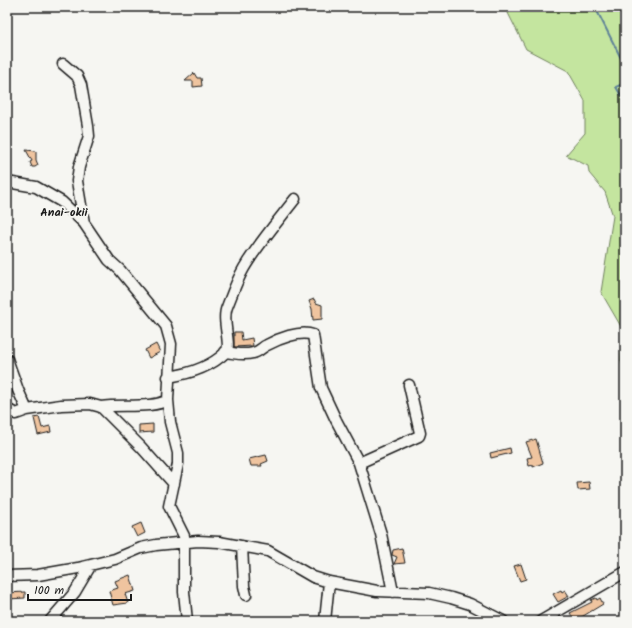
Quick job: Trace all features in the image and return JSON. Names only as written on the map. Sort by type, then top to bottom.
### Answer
[{"type":"street","points":[[63,64],[77,76],[81,85],[88,126],[89,136],[79,166],[77,181],[84,223]]},
{"type":"street","points":[[7,182],[36,188],[49,193],[62,202],[84,223],[109,260],[120,270],[166,326],[171,344],[168,377],[170,422],[178,453],[174,484],[169,506],[184,536],[184,592],[188,621]]},
{"type":"street","points":[[168,377],[194,371],[209,364],[225,352],[228,342],[224,316],[234,286],[244,267],[295,199]]},
{"type":"street","points":[[225,352],[237,355],[258,352],[267,344],[290,336],[305,334],[313,335],[321,388],[359,463],[381,534],[393,592]]},
{"type":"street","points":[[7,359],[27,410]]},
{"type":"street","points":[[359,463],[419,436],[420,433],[409,385]]},
{"type":"street","points":[[7,408],[16,414],[27,410],[77,404],[90,404],[101,407],[117,405],[156,405],[168,400]]},
{"type":"street","points":[[101,407],[146,452],[174,484]]},
{"type":"street","points":[[7,576],[62,572],[115,559],[141,548],[183,542],[219,542],[268,551],[313,577],[329,582],[349,587],[393,592],[430,593],[470,604],[503,621]]},
{"type":"street","points":[[242,546],[244,586],[246,595]]},
{"type":"street","points":[[50,621],[75,592],[91,565]]},
{"type":"street","points":[[541,621],[625,572]]},
{"type":"street","points":[[325,621],[329,582]]},
{"type":"green space","points":[[512,7],[625,7],[625,374],[621,360],[623,330],[601,292],[613,216],[605,192],[589,173],[588,166],[566,155],[585,133],[585,101],[568,71],[526,49],[508,13]]},
{"type":"building","points":[[194,73],[197,78],[201,78],[202,86],[193,87],[193,81],[185,81]]},
{"type":"building","points":[[26,150],[36,151],[36,160],[38,165],[35,167],[32,167],[30,162],[32,161]]},
{"type":"building","points":[[314,299],[316,303],[322,305],[322,319],[313,320],[312,309],[309,301]]},
{"type":"building","points":[[234,332],[241,332],[242,340],[252,338],[253,346],[234,347]]},
{"type":"building","points":[[156,344],[160,352],[149,358],[145,350]]},
{"type":"building","points":[[39,417],[42,428],[50,426],[51,432],[38,435],[34,418]]},
{"type":"building","points":[[153,424],[153,432],[139,433],[139,425]]},
{"type":"building","points":[[536,439],[543,463],[533,467],[533,465],[529,466],[527,458],[532,457],[526,442]]},
{"type":"building","points":[[510,448],[511,453],[491,458],[490,453]]},
{"type":"building","points":[[266,455],[268,461],[261,464],[262,466],[251,466],[249,459]]},
{"type":"building","points":[[589,482],[590,489],[578,490],[577,483]]},
{"type":"building","points":[[141,523],[145,533],[137,537],[132,527]]},
{"type":"building","points":[[402,548],[405,563],[394,564],[397,557],[392,555],[393,550]]},
{"type":"building","points":[[521,564],[526,579],[520,581],[514,566]]},
{"type":"building","points":[[130,575],[135,591],[125,594],[128,603],[113,605],[109,591],[118,588],[115,581]]},
{"type":"building","points":[[561,590],[562,592],[565,590],[569,596],[558,602],[553,594]]},
{"type":"building","points":[[25,592],[25,598],[8,599],[7,593]]},
{"type":"building","points":[[596,598],[597,600],[600,598],[603,604],[575,621],[570,613],[592,602],[591,600]]},
{"type":"waterway","points":[[595,7],[625,66]]},
{"type":"waterway","points":[[625,83],[616,87],[625,102]]},
{"type":"district","name":"Anai-okii","points":[[64,212]]}]
